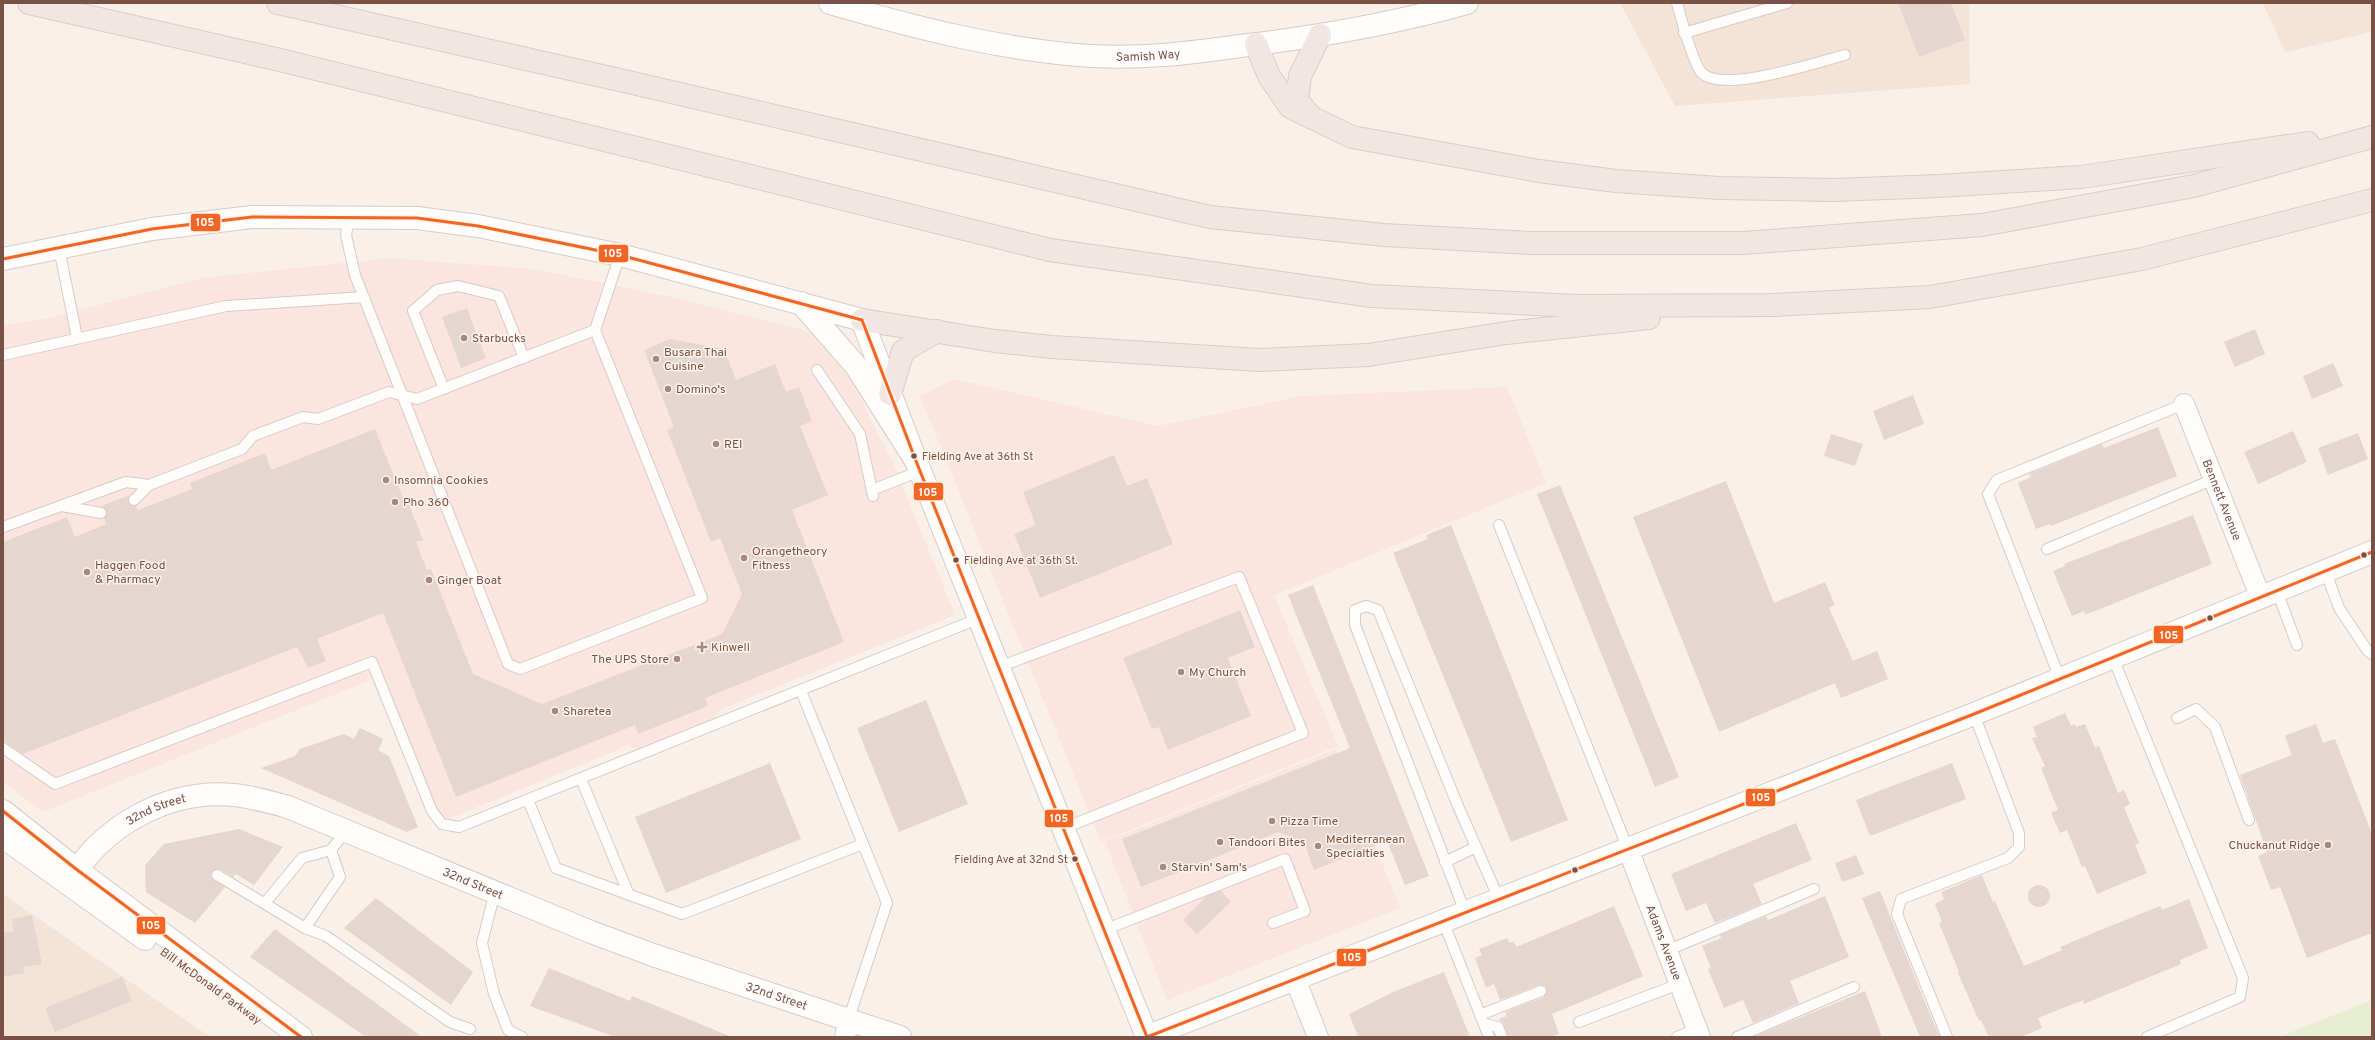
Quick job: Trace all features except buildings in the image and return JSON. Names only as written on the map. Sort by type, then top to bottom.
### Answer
[{"type":"highway","points":[[29,3],[280,60],[1050,250],[1372,296],[1577,306],[1775,305],[1930,297],[2142,259],[2372,200]]},
{"type":"highway","points":[[278,3],[624,81],[1210,217],[1384,235],[1529,243],[1743,243],[1982,225],[2194,186],[2372,137]]},
{"type":"highway","points":[[1310,117],[1297,100],[1300,76],[1320,35]]},
{"type":"highway","points":[[1256,44],[1269,76],[1290,107],[1352,137],[1538,171],[1616,181],[1711,188],[1834,190],[1939,186],[2081,177],[2372,133]]},
{"type":"highway","points":[[862,320],[937,332],[1052,347],[1259,360],[1368,355],[1506,333],[1775,305]]},
{"type":"highway","points":[[890,394],[903,351],[937,332]]},
{"type":"street","name":"Samish Way","points":[[830,3],[896,22],[962,37],[1023,49],[1092,56],[1164,56],[1320,35],[1467,3]]},
{"type":"street","points":[[3,259],[152,229],[252,217],[417,218],[478,226],[620,255],[862,320],[918,466],[1064,828],[1146,1037],[1974,714],[2372,552]]},
{"type":"street","points":[[801,303],[856,366],[918,466]]},
{"type":"street","name":"Bennett Avenue","points":[[2184,404],[2214,479],[2268,594]]},
{"type":"street","name":"32nd Street","points":[[72,876],[97,844],[124,823],[152,808],[186,798],[210,795],[254,798],[288,807],[653,955],[846,1029],[900,1037]]},
{"type":"street","name":"Bill McDonald Parkway","points":[[3,811],[72,876],[281,1037]]},
{"type":"street","name":"Bill McDonald Parkway","points":[[3,837],[72,876],[302,1037]]},
{"type":"street","name":"Adams Avenue","points":[[1628,849],[1698,1033]]},
{"type":"street","points":[[1295,979],[1318,1037]]},
{"type":"lane","points":[[1677,3],[1684,33],[1701,72],[1713,80],[1744,80],[1845,55]]},
{"type":"lane","points":[[1684,33],[1787,3]]},
{"type":"lane","points":[[349,217],[346,235],[355,275],[508,664],[520,669],[702,598],[595,330],[620,255]]},
{"type":"lane","points":[[59,248],[78,338]]},
{"type":"lane","points":[[444,389],[414,311],[437,290],[458,286],[499,296],[524,358]]},
{"type":"lane","points":[[3,355],[226,306],[364,296]]},
{"type":"lane","points":[[134,500],[149,485],[242,449],[253,436],[303,417],[318,419],[389,392],[417,399],[595,330]]},
{"type":"lane","points":[[817,370],[860,434],[872,493],[918,466]]},
{"type":"lane","points":[[2060,679],[1988,494],[1997,480],[2184,404]]},
{"type":"lane","points":[[2047,549],[2214,479]]},
{"type":"lane","points":[[3,527],[126,482],[149,485]]},
{"type":"lane","points":[[62,506],[101,513]]},
{"type":"lane","points":[[1499,525],[1628,849]]},
{"type":"lane","points":[[2325,570],[2339,608],[2367,650],[2372,654]]},
{"type":"lane","points":[[999,667],[1239,577],[1303,733],[1064,828]]},
{"type":"lane","points":[[2268,594],[2297,645]]},
{"type":"lane","points":[[1465,912],[1355,625],[1355,610],[1366,606],[1378,610],[1499,899]]},
{"type":"lane","points":[[3,748],[55,784],[372,662],[432,811],[442,824],[459,827],[980,618]]},
{"type":"lane","points":[[2113,658],[2243,978],[2240,997],[2147,1037]]},
{"type":"lane","points":[[801,691],[887,903],[846,1029]]},
{"type":"lane","points":[[2177,718],[2196,710],[2215,727],[2249,820]]},
{"type":"lane","points":[[1947,1037],[1897,914],[1901,899],[2008,858],[2019,847],[2019,833],[1974,714]]},
{"type":"lane","points":[[581,779],[629,895]]},
{"type":"lane","points":[[528,800],[556,868],[682,914],[863,844]]},
{"type":"lane","points":[[265,903],[302,858],[331,850],[346,831]]},
{"type":"lane","points":[[1445,862],[1476,847]]},
{"type":"lane","points":[[305,928],[340,877],[331,850]]},
{"type":"lane","points":[[1104,930],[1284,859],[1305,911],[1273,924]]},
{"type":"lane","points":[[217,875],[305,928],[326,936],[450,1022],[470,1029]]},
{"type":"lane","points":[[1666,951],[1814,889]]},
{"type":"lane","points":[[495,892],[482,943],[494,994],[508,1030],[522,1037]]},
{"type":"lane","points":[[1443,921],[1489,1037]]},
{"type":"lane","points":[[1579,1022],[1679,984]]},
{"type":"lane","points":[[1737,1037],[1854,987]]},
{"type":"lane","points":[[1482,1020],[1541,991]]},
{"type":"lane","points":[[1482,1020],[1498,1027],[1502,1037]]},
{"type":"lane","points":[[1677,1037],[1698,1033]]},
{"type":"shaded area","points":[[1620,3],[1969,3],[1970,84],[1675,106]]},
{"type":"shaded area","points":[[2263,3],[2372,3],[2372,32],[2285,52]]},
{"type":"shaded area","points":[[390,258],[534,269],[671,297],[810,332],[852,381],[895,467],[955,615],[719,710],[713,721],[641,750],[627,746],[441,822],[381,676],[43,812],[3,782],[3,326],[48,318],[203,278]]},
{"type":"shaded area","points":[[955,379],[1157,426],[1302,396],[1507,387],[1546,483],[1274,595],[1338,746],[1101,842],[920,396]]},
{"type":"shaded area","points":[[1336,749],[1400,908],[1167,1000],[1105,842]]},
{"type":"shaded area","points":[[3,894],[210,1037],[3,1037]]},
{"type":"green space","points":[[2372,1000],[2372,1037],[2279,1037]]},
{"type":"transit line","name":"105","points":[[3,259],[152,229],[252,217],[417,218],[478,226],[620,255],[862,320],[916,461],[1147,1037]]},
{"type":"transit line","name":"105","points":[[1147,1037],[1974,714],[2372,552]]},
{"type":"transit line","name":"105","points":[[3,811],[76,869],[301,1037]]},
{"type":"place","name":"Starbucks","points":[[464,338]]},
{"type":"place","name":"Busara Thai Cuisine","points":[[656,359]]},
{"type":"place","name":"Domino's","points":[[668,389]]},
{"type":"place","name":"REI","points":[[716,444]]},
{"type":"place","name":"Fielding Ave at 36th St","points":[[914,456]]},
{"type":"place","name":"Insomnia Cookies","points":[[386,480]]},
{"type":"place","name":"Pho 360","points":[[395,502]]},
{"type":"place","name":"Orangetheory Fitness","points":[[744,558]]},
{"type":"place","name":"Fielding Ave at 36th St.","points":[[956,560]]},
{"type":"place","name":"Haggen Food & Pharmacy","points":[[87,572]]},
{"type":"place","name":"Ginger Boat","points":[[429,580]]},
{"type":"place","name":"Kinwell","points":[[702,647]]},
{"type":"place","name":"The UPS Store","points":[[677,659]]},
{"type":"place","name":"My Church","points":[[1181,672]]},
{"type":"place","name":"Sharetea","points":[[555,711]]},
{"type":"place","name":"Pizza Time","points":[[1272,821]]},
{"type":"place","name":"Tandoori Bites","points":[[1220,842]]},
{"type":"place","name":"Chuckanut Ridge","points":[[2328,845]]},
{"type":"place","name":"Mediterranean Specialties","points":[[1318,846]]},
{"type":"place","name":"Fielding Ave at 32nd St","points":[[1075,859]]},
{"type":"place","name":"Starvin' Sam's","points":[[1163,867]]}]
